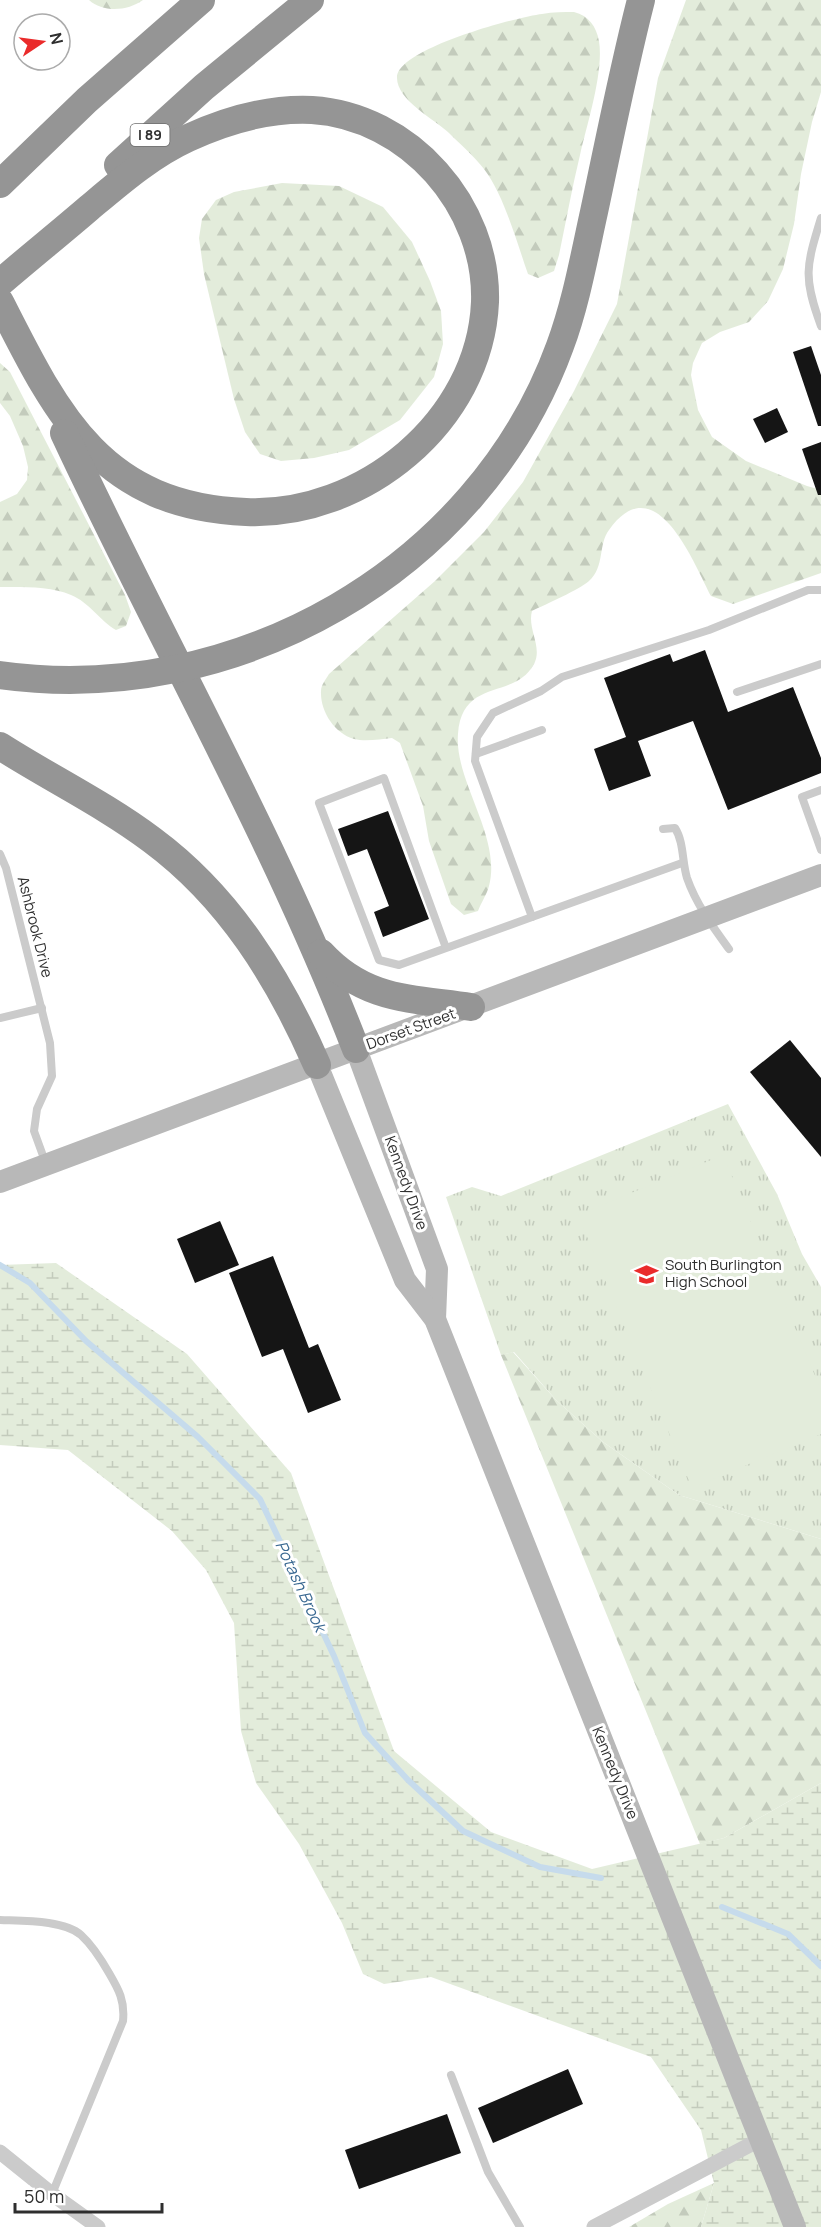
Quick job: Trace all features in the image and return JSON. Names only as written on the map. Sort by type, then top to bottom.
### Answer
[{"type":"highway","points":[[0,184],[103,86],[201,0]]},
{"type":"highway","name":"I 89","points":[[0,282],[152,133],[257,42],[310,0]]},
{"type":"highway","points":[[0,675],[65,681],[130,677],[243,652],[294,631],[355,598],[394,570],[459,509],[488,474],[517,432],[559,349],[578,287],[641,0]]},
{"type":"highway","points":[[0,282],[125,178],[163,151],[226,123],[250,116],[292,110],[351,117],[402,142],[435,169],[449,186],[461,204],[477,242],[484,281],[483,319],[474,356],[457,393],[435,426],[393,467],[360,487],[327,501],[275,512],[238,512],[183,503],[148,490],[116,471],[89,448],[60,411],[36,371]]},
{"type":"highway","points":[[0,302],[36,371],[76,460],[205,720],[306,932],[356,1049]]},
{"type":"highway","points":[[0,746],[129,824],[194,875],[236,921],[265,964],[301,1028],[318,1065]]},
{"type":"highway","points":[[306,932],[327,960],[357,984],[381,993],[471,1007]]},
{"type":"main road","name":"Dorset Street","points":[[0,1182],[318,1065],[706,916],[821,875]]},
{"type":"main road","name":"Kennedy Drive","points":[[356,1049],[437,1269],[435,1319]]},
{"type":"main road","name":"Kennedy Drive","points":[[318,1065],[405,1280],[435,1319],[795,2227]]},
{"type":"street","points":[[594,2227],[760,2139]]},
{"type":"street","points":[[0,2152],[98,2227]]},
{"type":"lane","points":[[821,218],[808,269],[810,296],[821,326]]},
{"type":"lane","points":[[532,917],[475,761],[477,737],[493,713],[542,691],[562,677],[709,630],[808,590],[821,590]]},
{"type":"lane","points":[[737,692],[821,664]]},
{"type":"lane","points":[[476,754],[542,730]]},
{"type":"lane","points":[[446,948],[384,778],[319,803],[379,960],[399,965],[682,863]]},
{"type":"lane","points":[[821,790],[802,797],[821,850]]},
{"type":"lane","points":[[663,829],[675,828],[680,836],[682,863],[688,882],[706,916],[729,949]]},
{"type":"lane","name":"Ashbrook Drive","points":[[0,854],[6,868],[50,1043],[52,1077],[37,1109],[34,1131],[46,1165]]},
{"type":"lane","points":[[0,1018],[42,1008]]},
{"type":"lane","points":[[0,1920],[54,1924],[80,1933],[95,1950],[121,1993],[124,2007],[123,2020],[52,2194]]},
{"type":"lane","points":[[450,2075],[488,2172],[520,2227]]},
{"type":"green space","points":[[89,0],[143,0],[123,8],[108,9]]},
{"type":"green space","points":[[686,0],[821,0],[821,92],[812,122],[794,224],[783,269],[768,301],[749,322],[720,332],[702,343],[693,363],[691,375],[698,410],[712,437],[746,461],[821,490],[821,573],[733,604],[711,596],[683,543],[657,513],[642,508],[626,513],[609,530],[603,542],[597,569],[589,581],[532,611],[531,624],[537,651],[534,664],[515,682],[479,696],[469,704],[462,716],[458,734],[459,752],[463,771],[484,829],[491,867],[489,886],[478,911],[464,915],[451,904],[429,841],[423,806],[400,743],[392,738],[354,739],[340,732],[326,713],[321,699],[321,689],[329,674],[435,581],[484,532],[523,482],[574,391],[617,304],[658,78]]},
{"type":"green space","points":[[574,12],[588,19],[596,31],[599,41],[599,68],[559,255],[554,271],[538,278],[528,274],[504,205],[484,169],[449,133],[409,101],[403,94],[397,78],[402,67],[416,56],[460,36],[529,16]]},
{"type":"green space","points":[[282,183],[339,186],[383,207],[412,242],[430,281],[441,311],[443,344],[434,377],[400,420],[349,450],[314,458],[281,461],[260,454],[245,432],[234,399],[204,274],[199,238],[202,219],[216,200],[234,192]]},
{"type":"green space","points":[[0,363],[10,372],[125,595],[131,612],[126,626],[116,630],[83,602],[63,592],[36,588],[0,587],[0,502],[17,494],[27,480],[28,467],[23,446],[10,416],[0,403]]},
{"type":"green space","points":[[728,1104],[777,1194],[802,1254],[821,1287],[821,1539],[679,1495],[603,1442],[556,1400],[514,1352],[501,1355],[446,1197],[472,1187],[501,1196]]},
{"type":"green space","points":[[723,1155],[821,1390],[821,1434],[692,1488],[578,1215]]},
{"type":"green space","points":[[56,1263],[187,1354],[291,1473],[394,1751],[491,1832],[592,1869],[724,1838],[821,1783],[821,2227],[701,2227],[714,2183],[701,2130],[651,2057],[431,1977],[384,1984],[363,1974],[342,1923],[299,1844],[256,1783],[241,1731],[234,1623],[206,1570],[172,1531],[68,1450],[0,1445],[0,1265]]},
{"type":"green space","points":[[513,1352],[556,1400],[603,1442],[679,1495],[821,1539],[821,1783],[724,1838],[700,1844],[501,1355]]},
{"type":"green space","points":[[714,2183],[701,2227],[629,2227],[668,2204]]},
{"type":"building","points":[[811,346],[821,375],[821,426],[818,426],[793,352]]},
{"type":"building","points":[[777,408],[788,432],[765,443],[753,419]]},
{"type":"building","points":[[821,442],[821,495],[818,495],[802,449]]},
{"type":"building","points":[[705,650],[728,712],[793,687],[821,758],[821,773],[728,810],[693,721],[638,741],[651,776],[609,791],[594,749],[626,737],[604,678],[670,654],[673,662]]},
{"type":"building","points":[[388,811],[429,919],[383,937],[374,912],[389,906],[367,849],[348,856],[338,829]]},
{"type":"building","points":[[790,1040],[821,1078],[821,1157],[750,1072]]},
{"type":"building","points":[[220,1221],[239,1265],[195,1283],[177,1239]]},
{"type":"building","points":[[273,1256],[309,1348],[318,1344],[341,1400],[308,1413],[283,1349],[262,1357],[229,1273]]},
{"type":"building","points":[[568,2069],[583,2104],[493,2143],[478,2108]]},
{"type":"building","points":[[447,2114],[461,2153],[359,2189],[345,2150]]},
{"type":"waterway","name":"Potash Brook","points":[[0,1265],[30,1283],[86,1341],[198,1437],[260,1499],[334,1656],[365,1733],[408,1780],[463,1831],[540,1867],[601,1878]]},
{"type":"waterway","name":"Potash Brook","points":[[722,1907],[788,1934],[821,1966]]},
{"type":"place","name":"South Burlington High School","points":[[647,1274]]}]
